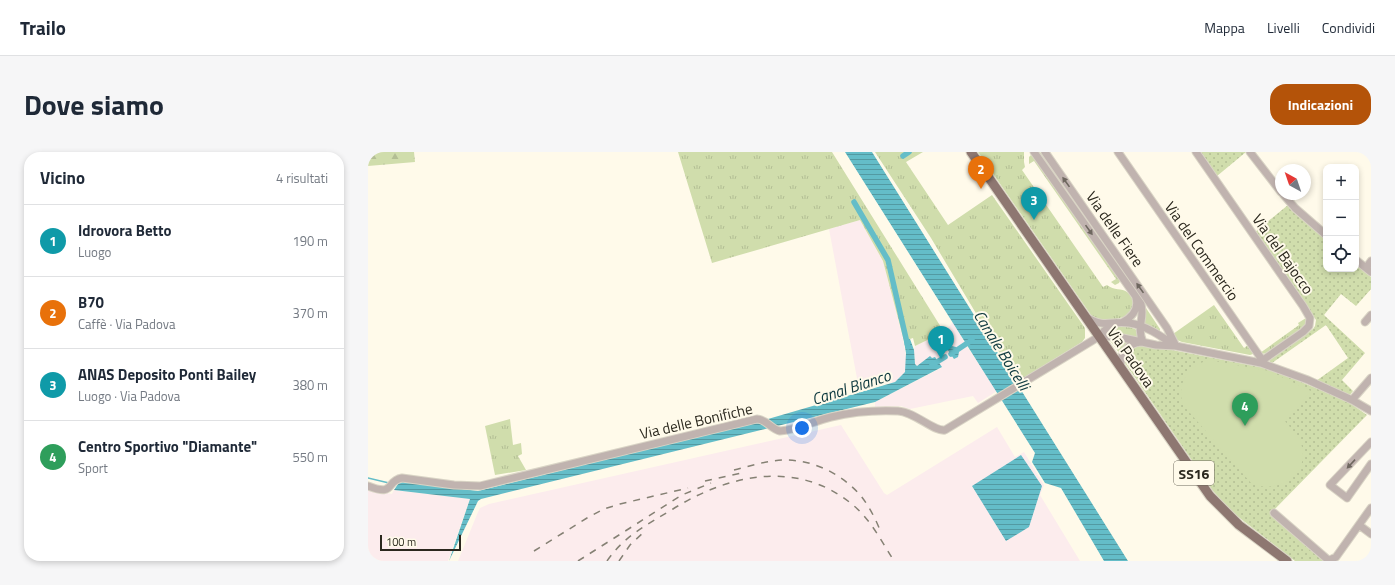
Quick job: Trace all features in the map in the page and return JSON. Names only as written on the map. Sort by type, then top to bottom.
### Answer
[{"type":"main road","name":"Via Padova","points":[[971,152],[1100,336],[1200,483],[1216,503],[1239,525],[1287,561]]},
{"type":"street","name":"Via delle Fiere","points":[[1034,152],[1141,304],[1143,311],[1139,330],[1146,343]]},
{"type":"street","name":"Via delle Fiere","points":[[1046,152],[1162,320],[1176,346]]},
{"type":"street","name":"Via del Commercio","points":[[1118,152],[1264,362]]},
{"type":"street","name":"Via del Bajocco","points":[[1196,152],[1310,318],[1309,326],[1303,332],[1264,362]]},
{"type":"street","points":[[1250,152],[1275,184]]},
{"type":"street","points":[[1289,200],[1323,232]]},
{"type":"street","points":[[1359,262],[1368,270],[1371,261]]},
{"type":"street","points":[[1120,322],[1129,318],[1134,313],[1137,302],[1135,296]]},
{"type":"street","points":[[1365,322],[1371,316]]},
{"type":"street","points":[[1086,317],[1101,324],[1120,322],[1140,326],[1176,346]]},
{"type":"street","points":[[1121,367],[1120,358],[1125,350],[1135,343],[1155,343],[1162,337],[1164,330],[1162,320]]},
{"type":"street","name":"Via delle Bonifiche","points":[[368,486],[381,491],[388,488],[397,479],[408,479],[454,485],[480,486],[761,419],[778,430],[784,431],[846,415],[898,411],[910,413],[942,431],[950,428],[992,403],[1120,322]]},
{"type":"street","points":[[1100,336],[1110,336],[1146,343],[1176,346],[1264,362],[1352,400],[1371,411]]},
{"type":"street","points":[[1352,400],[1371,378]]},
{"type":"street","points":[[1371,442],[1330,485],[1347,498],[1371,464]]},
{"type":"street","points":[[1274,513],[1326,559],[1330,560],[1334,559],[1371,508]]},
{"type":"street","points":[[1359,525],[1371,534]]},
{"type":"shaded area","points":[[860,220],[883,261],[902,332],[907,363],[905,373],[895,382],[859,389],[829,229]]},
{"type":"shaded area","points":[[953,322],[966,345],[997,391],[978,403],[973,396],[910,409],[901,406],[875,407],[875,402],[941,368],[935,357],[917,366],[915,364],[915,346],[944,332]]},
{"type":"shaded area","points":[[841,425],[884,493],[887,495],[997,427],[1015,457],[1024,452],[1044,485],[1040,495],[1080,561],[458,561],[480,508],[489,504]]},
{"type":"shaded area","points":[[368,489],[392,494],[394,490],[470,499],[448,561],[368,561]]},
{"type":"green space","points":[[368,152],[414,152],[415,162],[368,166]]},
{"type":"green space","points":[[678,152],[832,152],[944,332],[915,346],[913,338],[904,341],[883,261],[860,220],[712,263]]},
{"type":"green space","points":[[875,152],[923,152],[906,162],[948,225],[992,195],[1085,328],[1085,338],[1082,342],[1017,382],[931,238]]},
{"type":"green space","points":[[978,152],[1024,152],[1025,167],[1022,170],[1103,287],[1107,285],[1112,288],[1125,291],[1130,295],[1134,301],[1134,306],[1130,314],[1112,320],[1100,319],[1091,315]]},
{"type":"green space","points":[[1040,152],[1145,303],[1143,305],[1038,153]]},
{"type":"green space","points":[[1201,152],[1246,152],[1217,176]]},
{"type":"green space","points":[[1031,155],[1118,277],[1120,281],[1119,283],[1115,285],[1111,282],[1116,279],[1034,161],[1029,164],[1029,157]]},
{"type":"green space","points":[[1288,205],[1323,236],[1323,272],[1359,272],[1359,267],[1371,277],[1371,289],[1356,306],[1341,294],[1324,315],[1365,353],[1342,380],[1353,391],[1349,396],[1316,381],[1348,358],[1326,325],[1270,363],[1270,360],[1313,329],[1316,320],[1255,232]]},
{"type":"green space","points":[[1214,305],[1244,348],[1248,345],[1253,354],[1250,355],[1177,340],[1173,334]]},
{"type":"green space","points":[[1145,308],[1160,329],[1160,332],[1142,324]]},
{"type":"green space","points":[[1306,318],[1307,321],[1305,326],[1266,353],[1260,353],[1299,325],[1298,323]]},
{"type":"green space","points":[[1115,325],[1126,326],[1137,330],[1139,339],[1109,332]]},
{"type":"green space","points":[[1108,338],[1132,341],[1123,347],[1120,354]]},
{"type":"green space","points":[[1141,344],[1270,369],[1347,401],[1367,415],[1270,514],[1325,561],[1295,561],[1232,512],[1213,491],[1123,360],[1129,349]]},
{"type":"green space","points":[[1209,360],[1269,371],[1311,391],[1285,421],[1299,440],[1302,447],[1303,457],[1296,474],[1280,485],[1270,487],[1251,483],[1183,405],[1181,389],[1186,376],[1196,366]]},
{"type":"green space","points":[[510,419],[513,445],[521,443],[522,454],[518,456],[526,470],[495,475],[485,426]]},
{"type":"water","points":[[845,152],[872,152],[1128,561],[1104,561],[1061,488],[1045,483],[1032,462],[1035,453]]},
{"type":"water","points":[[910,339],[914,350],[915,364],[917,366],[930,356],[932,358],[935,357],[942,367],[875,402],[481,499],[478,501],[449,561],[470,499],[394,490],[400,481],[478,491],[768,419],[895,382],[905,372],[906,353],[904,341]]},
{"type":"water","points":[[952,346],[956,347],[959,352],[958,357],[954,359],[947,349]]},
{"type":"water","points":[[1021,455],[1042,486],[1029,527],[1006,541],[972,486]]},
{"type":"waterway","name":"Canal Bianco","points":[[903,156],[909,152]]},
{"type":"waterway","name":"Canal Bianco","points":[[854,202],[888,260],[908,347]]},
{"type":"waterway","points":[[951,354],[972,340]]},
{"type":"waterway","points":[[932,365],[945,357]]},
{"type":"waterway","points":[[368,478],[389,483]]},
{"type":"railway","points":[[734,470],[779,460],[806,463],[827,470],[845,481],[861,496],[867,504],[880,530]]},
{"type":"railway","points":[[705,481],[742,473]]},
{"type":"railway","points":[[607,561],[621,544],[637,531],[695,497],[717,487],[740,480],[763,477],[787,477],[810,481],[832,491],[853,505],[865,517],[894,561]]},
{"type":"railway","points":[[578,561],[682,495],[711,483]]},
{"type":"railway","points":[[534,551],[604,509],[688,488]]},
{"type":"railway","points":[[619,561],[630,545],[646,530]]},
{"type":"place","name":"B70","points":[[981,189]]},
{"type":"place","name":"ANAS Deposito Ponti Bailey","points":[[1034,220]]},
{"type":"place","name":"Idrovora Betto","points":[[941,359]]},
{"type":"place","name":"Centro Sportivo \"Diamante\"","points":[[1245,426]]},
{"type":"water label","name":"Canale Boicelli","points":[[1002,350]]}]
